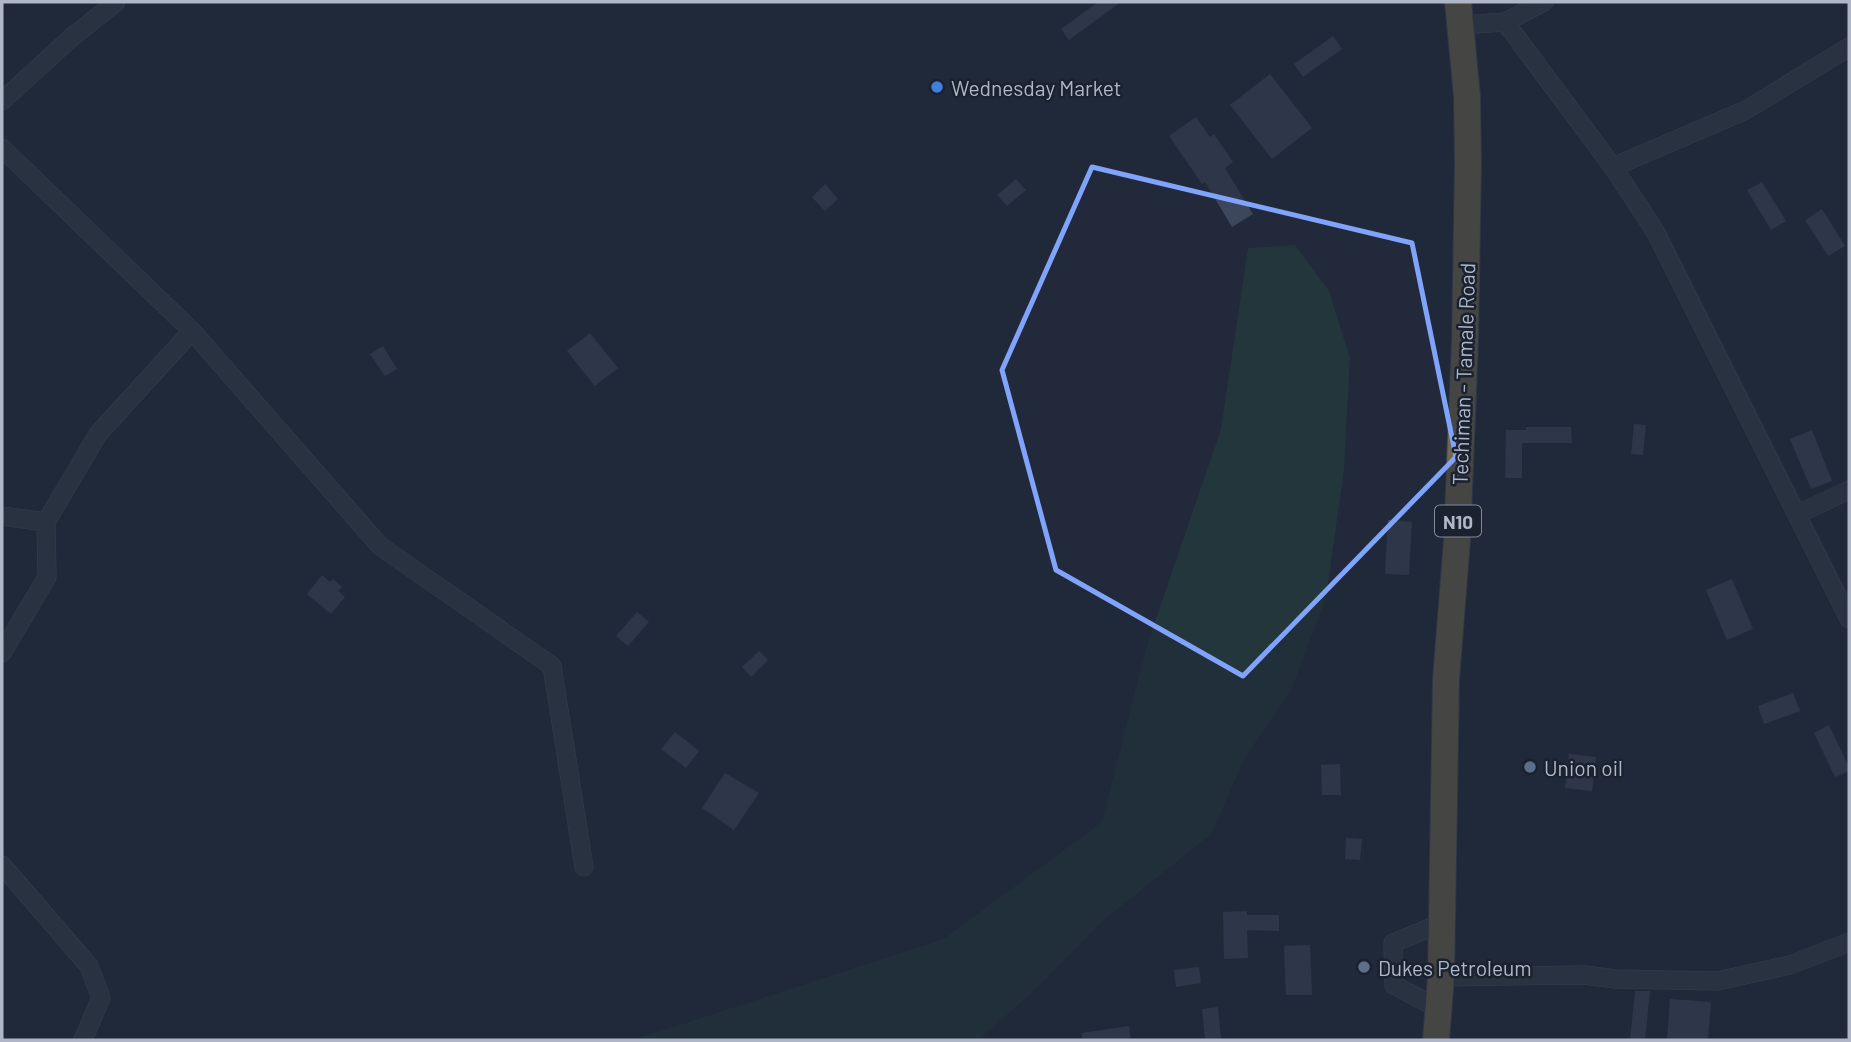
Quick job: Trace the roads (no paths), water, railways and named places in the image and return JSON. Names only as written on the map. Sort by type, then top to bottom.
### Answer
[{"type":"highway","name":"Techiman - Tamale Road","points":[[1436,1040],[1441,977],[1446,680],[1457,540],[1466,326],[1468,137],[1460,13]]},
{"type":"street","points":[[2,101],[72,37],[116,2]]},
{"type":"street","points":[[1460,13],[1505,22],[1544,2]]},
{"type":"street","points":[[1505,22],[1613,167],[1655,231],[1849,619]]},
{"type":"street","points":[[1613,167],[1746,110],[1849,47]]},
{"type":"street","points":[[2,148],[192,331],[380,546],[552,666],[584,867]]},
{"type":"street","points":[[2,653],[47,577],[46,522],[98,433],[192,331]]},
{"type":"street","points":[[1797,514],[1849,490]]},
{"type":"street","points":[[2,516],[46,522]]},
{"type":"street","points":[[2,865],[89,967],[101,998],[83,1040]]},
{"type":"street","points":[[1438,1009],[1394,985],[1393,943],[1442,923]]},
{"type":"street","points":[[1441,977],[1584,975],[1616,979],[1717,981],[1790,965],[1849,943]]},
{"type":"place","name":"Wednesday Market","points":[[937,87]]},
{"type":"place","name":"Union oil","points":[[1530,767]]},
{"type":"place","name":"Dukes Petroleum","points":[[1364,967]]}]
